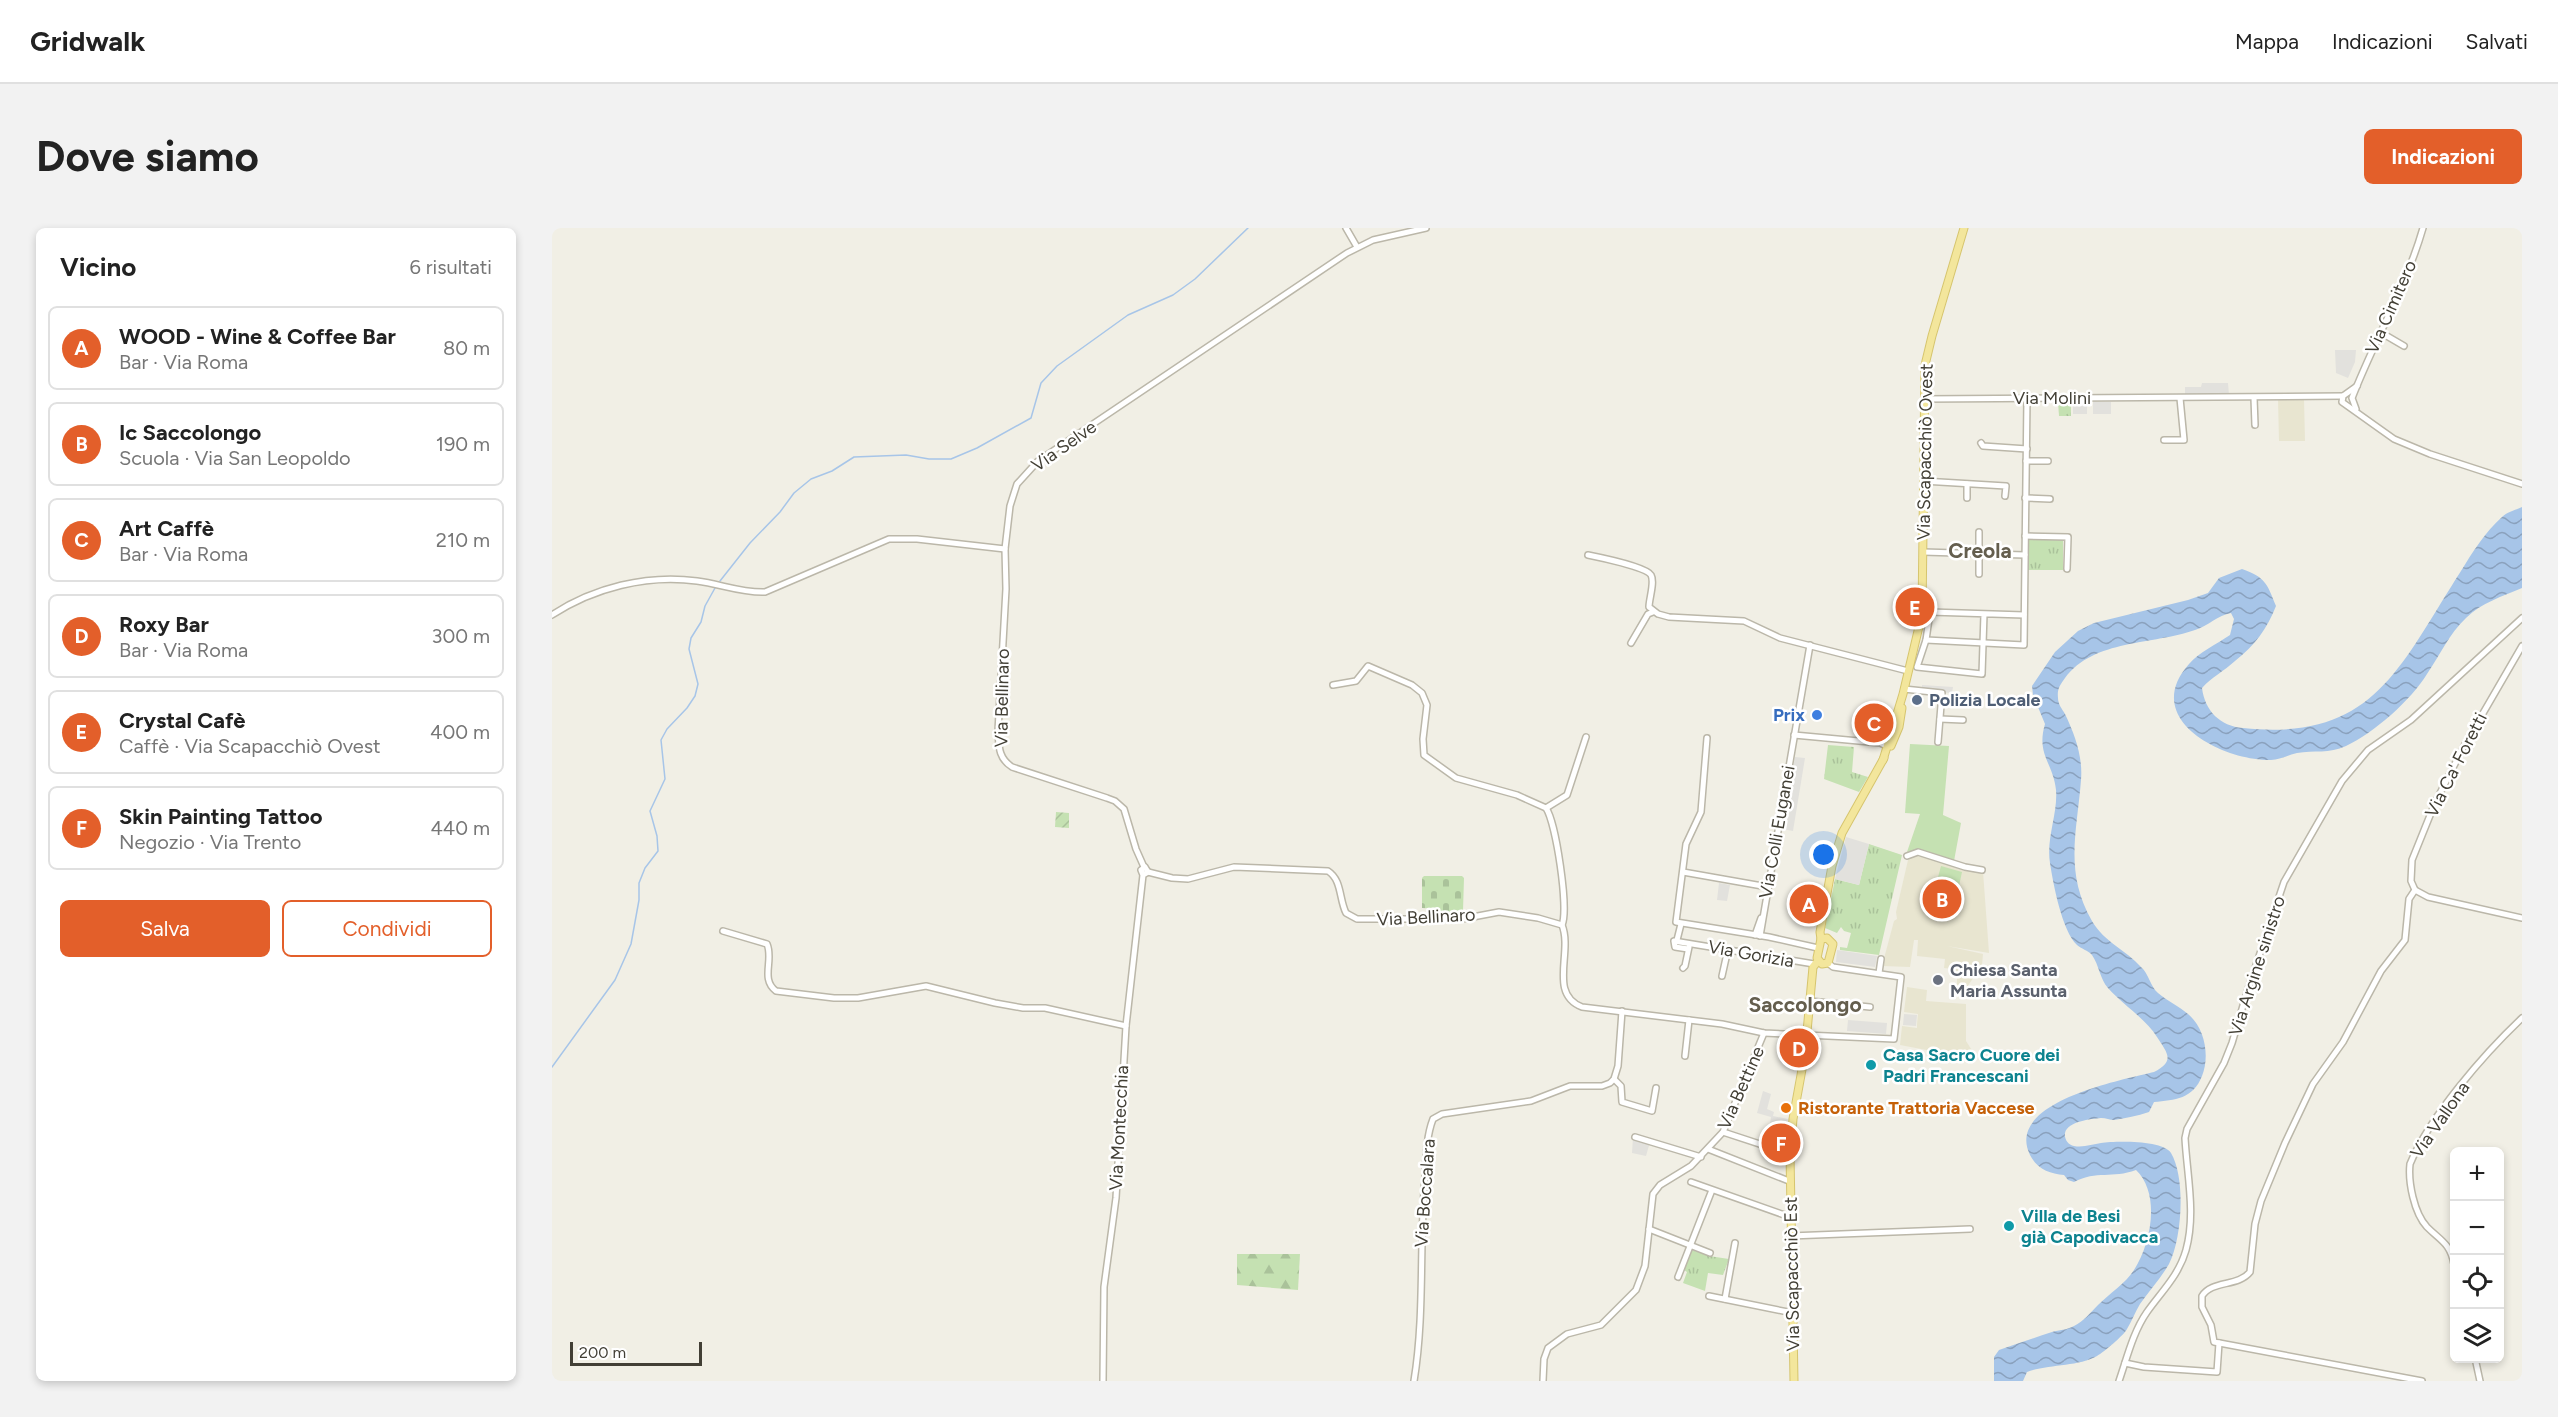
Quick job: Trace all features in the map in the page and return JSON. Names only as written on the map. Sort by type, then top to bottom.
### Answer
[{"type":"main road","name":"Via Scapacchiò Ovest","points":[[1904,691],[1908,671],[1917,655],[1925,625],[1923,481],[1924,399],[1928,351],[1964,228]]},
{"type":"main road","points":[[1883,760],[1904,691]]},
{"type":"main road","points":[[1883,760],[1899,727],[1904,691]]},
{"type":"main road","name":"Via Scapacchiò Est","points":[[1794,1381],[1789,1166],[1793,1119],[1807,1034],[1809,1001],[1817,948],[1821,939],[1820,932],[1840,837],[1883,760]]},
{"type":"main road","points":[[1816,963],[1828,963],[1833,944],[1829,939],[1821,939]]},
{"type":"street","points":[[1346,228],[1357,247]]},
{"type":"street","name":"Via Selve","points":[[1005,549],[1013,493],[1017,484],[1031,467],[1357,247],[1373,240],[1426,228]]},
{"type":"street","name":"Via Cimitero","points":[[2347,399],[2356,386],[2410,269],[2423,228]]},
{"type":"street","points":[[2380,332],[2404,346]]},
{"type":"street","name":"Via Molini","points":[[1924,399],[2332,397],[2347,399]]},
{"type":"street","points":[[1926,640],[2024,645],[2027,398]]},
{"type":"street","points":[[2164,440],[2184,440],[2180,398]]},
{"type":"street","points":[[2254,398],[2255,425]]},
{"type":"street","points":[[2347,399],[2357,411],[2390,437],[2410,447],[2522,484]]},
{"type":"street","points":[[1981,443],[1983,446],[2026,449]]},
{"type":"street","points":[[2026,461],[2048,461]]},
{"type":"street","points":[[1923,481],[2006,486],[2005,496]]},
{"type":"street","points":[[1967,484],[1967,498]]},
{"type":"street","points":[[2025,498],[2050,499]]},
{"type":"street","points":[[1979,532],[1979,574]]},
{"type":"street","points":[[2025,536],[2068,537],[2067,569]]},
{"type":"street","points":[[552,615],[591,594],[634,583],[677,580],[718,584],[752,593],[772,591],[880,542],[899,537],[1005,549]]},
{"type":"street","name":"Via Bellinaro","points":[[1005,549],[1006,589],[998,731],[1001,758],[1020,770],[1098,794],[1120,804],[1124,809],[1145,871],[1172,878],[1188,879],[1234,867],[1322,870],[1332,874],[1338,883],[1340,898],[1346,913],[1357,919],[1462,919],[1499,912],[1538,918],[1562,926]]},
{"type":"street","points":[[1923,552],[2025,555]]},
{"type":"street","points":[[1588,555],[1609,558],[1648,572],[1652,577],[1649,607],[1653,612]]},
{"type":"street","points":[[1631,643],[1648,614],[1653,612],[1680,618],[1744,621],[1775,636],[1908,671]]},
{"type":"street","points":[[1984,614],[1982,674],[1918,669],[1917,655],[1926,640],[1925,625],[1930,612],[2024,615]]},
{"type":"street","name":"Via Argine sinistro","points":[[2119,1381],[2147,1312],[2174,1278],[2186,1251],[2190,1211],[2185,1138],[2187,1130],[2224,1063],[2232,1043],[2254,970],[2292,867],[2334,794],[2358,760],[2380,741],[2411,720],[2522,618]]},
{"type":"street","name":"Via Colli Euganei","points":[[1758,936],[1762,928],[1810,645]]},
{"type":"street","name":"Via Ca' Foretti","points":[[2415,890],[2411,881],[2412,860],[2435,803],[2464,746],[2522,646]]},
{"type":"street","points":[[1333,684],[1356,681],[1368,666],[1419,689],[1426,698],[1427,705],[1423,739],[1424,755],[1456,778],[1517,795],[1546,808],[1553,825],[1561,872],[1564,918],[1562,926],[1566,943],[1563,984],[1572,1002],[1582,1007],[1722,1024],[1764,1033],[1894,1039],[1901,977],[1833,968],[1828,963]]},
{"type":"street","points":[[1904,691],[1942,693],[1938,742]]},
{"type":"street","points":[[1940,718],[1964,720]]},
{"type":"street","points":[[1794,735],[1880,743],[1887,746]]},
{"type":"street","points":[[1546,808],[1567,795],[1586,737]]},
{"type":"street","points":[[1707,738],[1701,812],[1686,844],[1675,918],[1677,923],[1769,937],[1817,948]]},
{"type":"street","points":[[1907,856],[1918,852],[1982,870]]},
{"type":"street","name":"Via Montecchia","points":[[1103,1381],[1104,1287],[1116,1198],[1126,1026],[1145,871]]},
{"type":"street","points":[[1683,872],[1768,888]]},
{"type":"street","points":[[2422,1381],[2219,1343],[2212,1339],[2211,1325],[2202,1307],[2202,1296],[2210,1288],[2244,1278],[2250,1272],[2254,1224],[2285,1143],[2313,1084],[2336,1055],[2381,971],[2405,940],[2409,899],[2415,890],[2428,897],[2522,918]]},
{"type":"street","points":[[1758,936],[1763,914]]},
{"type":"street","points":[[1677,940],[1681,924]]},
{"type":"street","points":[[1762,928],[1769,937]]},
{"type":"street","points":[[723,931],[767,944],[770,950],[767,980],[770,987],[776,991],[834,998],[858,998],[926,986],[995,1003],[1023,1008],[1045,1008],[1126,1026]]},
{"type":"street","name":"Via Gorizia","points":[[1688,950],[1674,947],[1674,942],[1677,940],[1816,963]]},
{"type":"street","name":"Via Gorizia","points":[[1683,968],[1689,942]]},
{"type":"street","points":[[1722,976],[1728,949]]},
{"type":"street","points":[[1879,974],[1881,959]]},
{"type":"street","points":[[1809,1001],[1870,1007]]},
{"type":"street","points":[[1622,1011],[1618,1066],[1614,1079],[1621,1086],[1622,1102],[1652,1111],[1656,1088]]},
{"type":"street","name":"Via Vallona","points":[[2451,1255],[2446,1242],[2427,1226],[2417,1209],[2409,1173],[2410,1164],[2437,1118],[2505,1034],[2522,1018]]},
{"type":"street","points":[[1685,1056],[1689,1020]]},
{"type":"street","name":"Via Bettine","points":[[1544,1381],[1543,1364],[1548,1348],[1567,1334],[1601,1325],[1636,1290],[1645,1266],[1655,1190],[1701,1157],[1723,1132],[1764,1033]]},
{"type":"street","name":"Via Boccalara","points":[[1414,1381],[1421,1332],[1422,1204],[1428,1141],[1433,1119],[1442,1114],[1531,1101],[1570,1086],[1602,1086],[1614,1079]]},
{"type":"street","points":[[1723,1132],[1790,1154]]},
{"type":"street","points":[[1635,1137],[1701,1157]]},
{"type":"street","points":[[1708,1149],[1789,1181]]},
{"type":"street","points":[[1690,1182],[1790,1217]]},
{"type":"street","points":[[1678,1277],[1712,1190]]},
{"type":"street","points":[[1649,1229],[1710,1253]]},
{"type":"street","points":[[1790,1236],[1970,1229]]},
{"type":"street","points":[[1725,1299],[1736,1243]]},
{"type":"street","points":[[1709,1296],[1792,1313]]},
{"type":"street","points":[[2125,1363],[2144,1367],[2217,1372],[2219,1343]]},
{"type":"street","points":[[2476,1363],[2480,1381]]},
{"type":"shaded area","points":[[2335,350],[2356,350],[2355,362],[2348,378],[2336,373]]},
{"type":"shaded area","points":[[2202,383],[2228,383],[2229,395],[2185,395],[2185,387],[2201,387]]},
{"type":"shaded area","points":[[2278,399],[2304,399],[2305,441],[2279,441]]},
{"type":"shaded area","points":[[2073,402],[2087,402],[2087,414],[2073,414]]},
{"type":"shaded area","points":[[2093,402],[2111,402],[2111,414],[2093,414]]},
{"type":"shaded area","points":[[1922,685],[1953,687],[1952,693],[1922,691]]},
{"type":"shaded area","points":[[1795,757],[1805,758],[1793,831],[1782,829]]},
{"type":"shaded area","points":[[1846,837],[1869,844],[1859,885],[1835,879]]},
{"type":"shaded area","points":[[1913,855],[1983,872],[1989,953],[1947,946],[1983,954],[1982,965],[1965,990],[1957,989],[1957,978],[1953,977],[1953,969],[1944,968],[1945,959],[1917,956],[1918,940],[1914,940],[1910,967],[1882,966],[1894,921],[1897,919],[1896,912],[1908,860]]},
{"type":"shaded area","points":[[1719,883],[1730,885],[1727,901],[1717,900]]},
{"type":"shaded area","points":[[1837,950],[1877,956],[1875,967],[1836,962]]},
{"type":"shaded area","points":[[1907,987],[1927,990],[1926,1001],[1966,1004],[1966,1041],[1975,1055],[1937,1052],[1900,1045],[1902,1026],[1917,1028],[1918,1014],[1904,1012]]},
{"type":"shaded area","points":[[1904,1014],[1917,1015],[1916,1026],[1903,1025]]},
{"type":"shaded area","points":[[1848,1020],[1887,1023],[1886,1034],[1847,1031]]},
{"type":"shaded area","points":[[1787,1051],[1802,1053],[1800,1067],[1786,1064]]},
{"type":"shaded area","points":[[1763,1091],[1771,1094],[1767,1109],[1774,1112],[1773,1116],[1788,1119],[1786,1129],[1770,1124],[1771,1117],[1757,1113]]},
{"type":"shaded area","points":[[1633,1137],[1650,1142],[1646,1156],[1632,1153]]},
{"type":"green space","points":[[2058,402],[2071,402],[2071,416],[2059,416]]},
{"type":"green space","points":[[2029,539],[2063,540],[2063,570],[2028,570]]},
{"type":"green space","points":[[1910,744],[1949,746],[1943,815],[1961,823],[1954,861],[1915,850],[1907,852],[1920,814],[1905,813]]},
{"type":"green space","points":[[1828,745],[1854,747],[1852,772],[1868,777],[1859,792],[1824,779]]},
{"type":"green space","points":[[1056,812],[1069,813],[1069,828],[1055,827]]},
{"type":"green space","points":[[1869,844],[1902,855],[1879,955],[1840,950],[1840,947],[1847,948],[1851,933],[1844,931],[1841,927],[1837,933],[1825,928],[1835,879],[1859,885]]},
{"type":"green space","points":[[1941,866],[1962,872],[1959,886],[1937,881]]},
{"type":"green space","points":[[1424,876],[1462,876],[1464,878],[1463,911],[1446,914],[1439,913],[1439,909],[1422,908],[1422,878]]},
{"type":"green space","points":[[1692,1250],[1709,1256],[1729,1259],[1723,1275],[1708,1273],[1705,1291],[1683,1283],[1687,1272],[1684,1270]]},
{"type":"green space","points":[[1237,1254],[1300,1254],[1298,1290],[1237,1285]]},
{"type":"water","points":[[2522,507],[2522,588],[2492,600],[2472,613],[2460,624],[2420,684],[2402,705],[2368,733],[2346,746],[2328,751],[2297,753],[2274,760],[2251,758],[2211,745],[2193,733],[2180,719],[2174,702],[2176,684],[2193,660],[2230,635],[2234,619],[2231,613],[2179,635],[2125,645],[2092,656],[2077,665],[2059,687],[2059,702],[2075,738],[2081,763],[2075,835],[2075,869],[2083,903],[2097,928],[2144,970],[2158,993],[2194,1020],[2202,1034],[2206,1060],[2198,1084],[2188,1094],[2154,1102],[2149,1112],[2136,1116],[2114,1120],[2101,1118],[2080,1121],[2070,1126],[2065,1133],[2068,1143],[2077,1146],[2139,1142],[2159,1146],[2171,1153],[2176,1164],[2180,1193],[2177,1240],[2169,1264],[2140,1304],[2127,1329],[2109,1347],[2089,1360],[2027,1372],[2023,1381],[1994,1381],[1994,1357],[1999,1350],[2069,1328],[2081,1322],[2134,1270],[2149,1233],[2151,1205],[2149,1192],[2144,1180],[2136,1170],[2127,1173],[2090,1176],[2074,1182],[2068,1180],[2064,1175],[2044,1170],[2030,1155],[2027,1137],[2034,1121],[2049,1108],[2070,1097],[2117,1081],[2154,1072],[2165,1064],[2168,1057],[2152,1030],[2108,988],[2092,955],[2077,945],[2067,929],[2053,882],[2049,854],[2056,790],[2042,743],[2045,724],[2033,695],[2032,686],[2055,652],[2078,631],[2094,623],[2208,593],[2219,578],[2242,569],[2256,575],[2264,582],[2276,606],[2269,622],[2254,643],[2202,688],[2206,704],[2221,721],[2235,727],[2287,729],[2324,723],[2353,710],[2378,691],[2399,667],[2419,638],[2484,536],[2504,515]]},
{"type":"waterway","points":[[720,581],[794,493],[811,479],[832,471],[854,457],[906,455],[929,459],[951,459],[977,448],[1031,418],[1041,383],[1057,366],[1128,315],[1173,295],[1195,279],[1248,228]]},
{"type":"waterway","points":[[552,1067],[615,980],[631,944],[639,900],[639,883],[645,868],[658,851],[657,836],[650,811],[665,779],[661,740],[667,729],[695,696],[698,684],[689,649],[691,638],[701,622],[705,606],[715,588]]},
{"type":"place","name":"Crystal Cafè","points":[[1915,607]]},
{"type":"place","name":"Polizia Locale","points":[[1917,700]]},
{"type":"place","name":"Prix","points":[[1817,715]]},
{"type":"place","name":"Art Caffè","points":[[1874,723]]},
{"type":"place","name":"Ic Saccolongo","points":[[1942,899]]},
{"type":"place","name":"WOOD - Wine & Coffee Bar","points":[[1809,904]]},
{"type":"place","name":"Chiesa Santa Maria Assunta","points":[[1938,980]]},
{"type":"place","name":"Roxy Bar","points":[[1799,1048]]},
{"type":"place","name":"Casa Sacro Cuore dei Padri Francescani","points":[[1871,1065]]},
{"type":"place","name":"Ristorante Trattoria Vaccese","points":[[1786,1108]]},
{"type":"place","name":"Skin Painting Tattoo","points":[[1781,1143]]},
{"type":"place","name":"Villa de Besi già Capodivacca","points":[[2009,1226]]},
{"type":"district","name":"Creola","points":[[1980,550]]},
{"type":"district","name":"Saccolongo","points":[[1805,1004]]}]
